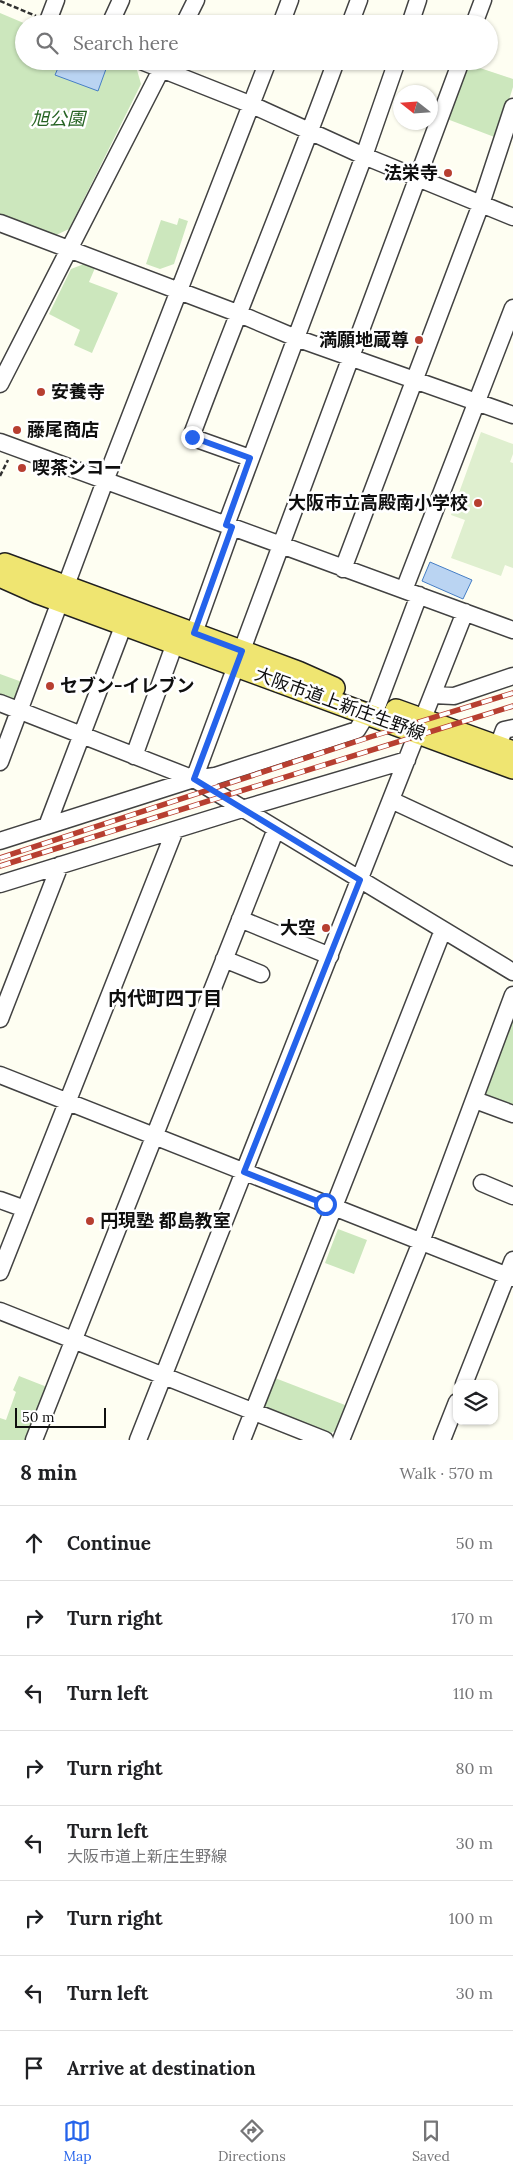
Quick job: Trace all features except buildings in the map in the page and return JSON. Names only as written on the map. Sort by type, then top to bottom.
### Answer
[{"type":"main road","name":"大阪市道上新庄生野線","points":[[0,562],[124,624],[175,643],[239,658],[420,726],[513,768]]},
{"type":"main road","name":"大阪市道上新庄生野線","points":[[0,576],[194,633],[239,658]]},
{"type":"main road","name":"大阪市道上新庄生野線","points":[[420,726],[506,749]]},
{"type":"street","points":[[53,15],[56,0]]},
{"type":"street","points":[[114,15],[121,0]]},
{"type":"street","points":[[188,15],[196,0]]},
{"type":"street","points":[[285,15],[290,0]]},
{"type":"street","points":[[353,15],[359,0]]},
{"type":"street","points":[[413,15],[418,0]]},
{"type":"street","points":[[477,15],[483,0]]},
{"type":"street","points":[[0,384],[161,70]]},
{"type":"street","points":[[172,70],[364,156],[513,217]]},
{"type":"street","points":[[0,762],[105,481],[265,70]]},
{"type":"street","points":[[250,458],[192,437],[237,313],[311,132],[333,70]]},
{"type":"street","points":[[194,633],[250,458],[364,156],[394,70]]},
{"type":"street","points":[[194,779],[419,179],[458,70]]},
{"type":"street","points":[[344,569],[481,204],[513,107]]},
{"type":"street","points":[[0,223],[237,313],[296,338],[513,416]]},
{"type":"street","points":[[0,841],[194,779],[215,776],[357,730],[373,709],[477,402],[513,308]]},
{"type":"street","points":[[7,445],[513,630]]},
{"type":"street","points":[[138,1440],[465,612]]},
{"type":"street","points":[[47,826],[124,624]]},
{"type":"street","points":[[134,756],[175,643]]},
{"type":"street","points":[[433,695],[454,696],[513,676]]},
{"type":"street","points":[[0,703],[194,779],[513,972]]},
{"type":"street","points":[[506,749],[504,730],[513,728]]},
{"type":"street","points":[[0,884],[407,760]]},
{"type":"street","points":[[391,800],[513,857]]},
{"type":"street","points":[[34,1440],[276,829]]},
{"type":"street","points":[[0,1272],[175,830]]},
{"type":"street","points":[[0,1019],[60,866]]},
{"type":"street","points":[[240,919],[330,956]]},
{"type":"street","points":[[242,1440],[443,930]]},
{"type":"street","points":[[224,959],[261,974]]},
{"type":"street","points":[[342,1440],[421,1242],[513,994]]},
{"type":"street","points":[[0,1075],[510,1277]]},
{"type":"street","points":[[475,1100],[513,1114]]},
{"type":"street","points":[[482,1183],[513,1196]]},
{"type":"street","points":[[0,1200],[25,1209]]},
{"type":"street","points":[[466,1380],[510,1277],[513,1260]]},
{"type":"street","points":[[0,1311],[325,1440]]},
{"type":"street","points":[[442,1440],[453,1412]]},
{"type":"path","points":[[0,1],[34,15]]},
{"type":"path","points":[[0,476],[7,445]]},
{"type":"green space","name":"旭公園","points":[[0,13],[15,19],[15,70],[137,70],[141,84],[69,229],[54,236],[0,215]]},
{"type":"green space","points":[[466,70],[486,70],[513,79],[513,87],[497,138],[447,119]]},
{"type":"green space","points":[[179,218],[188,221],[174,264],[160,269],[146,264],[161,220],[177,225]]},
{"type":"green space","points":[[84,264],[95,268],[89,282],[118,293],[92,353],[74,345],[80,330],[49,314],[71,269]]},
{"type":"green space","points":[[481,432],[513,444],[513,454],[510,462],[513,463],[513,568],[505,565],[501,576],[451,558],[465,520],[451,515]]},
{"type":"green space","points":[[0,674],[22,682],[16,698],[12,700],[0,696]]},
{"type":"green space","points":[[513,1016],[513,1108],[487,1098],[485,1092]]},
{"type":"green space","points":[[338,1229],[367,1240],[354,1274],[325,1263]]},
{"type":"green space","points":[[19,1376],[47,1387],[27,1440],[0,1440],[0,1418],[6,1420],[16,1392],[13,1390]]},
{"type":"green space","points":[[275,1378],[345,1405],[346,1407],[337,1430],[331,1433],[266,1408],[264,1405]]},
{"type":"water","points":[[57,70],[106,70],[98,91],[55,75]]},
{"type":"water","points":[[430,562],[472,580],[463,599],[422,581]]},
{"type":"railway","points":[[0,858],[370,737],[513,693]]},
{"type":"railway","points":[[0,866],[513,706]]},
{"type":"place","name":"法栄寺","points":[[448,173]]},
{"type":"place","name":"満願地蔵尊","points":[[419,340]]},
{"type":"place","name":"安養寺","points":[[41,392]]},
{"type":"place","name":"藤尾商店","points":[[17,430]]},
{"type":"place","name":"喫茶シコー","points":[[22,468]]},
{"type":"place","name":"大阪市立高殿南小学校","points":[[478,503]]},
{"type":"place","name":"セブン-イレブン","points":[[50,686]]},
{"type":"place","name":"大空","points":[[326,928]]},
{"type":"place","name":"円現塾 都島教室","points":[[90,1221]]},
{"type":"district","name":"内代町四丁目","points":[[165,998]]},
{"type":"route","points":[[192,437],[250,458],[226,525],[232,527],[194,633],[242,651],[194,779],[360,880],[244,1172],[325,1204]]}]
